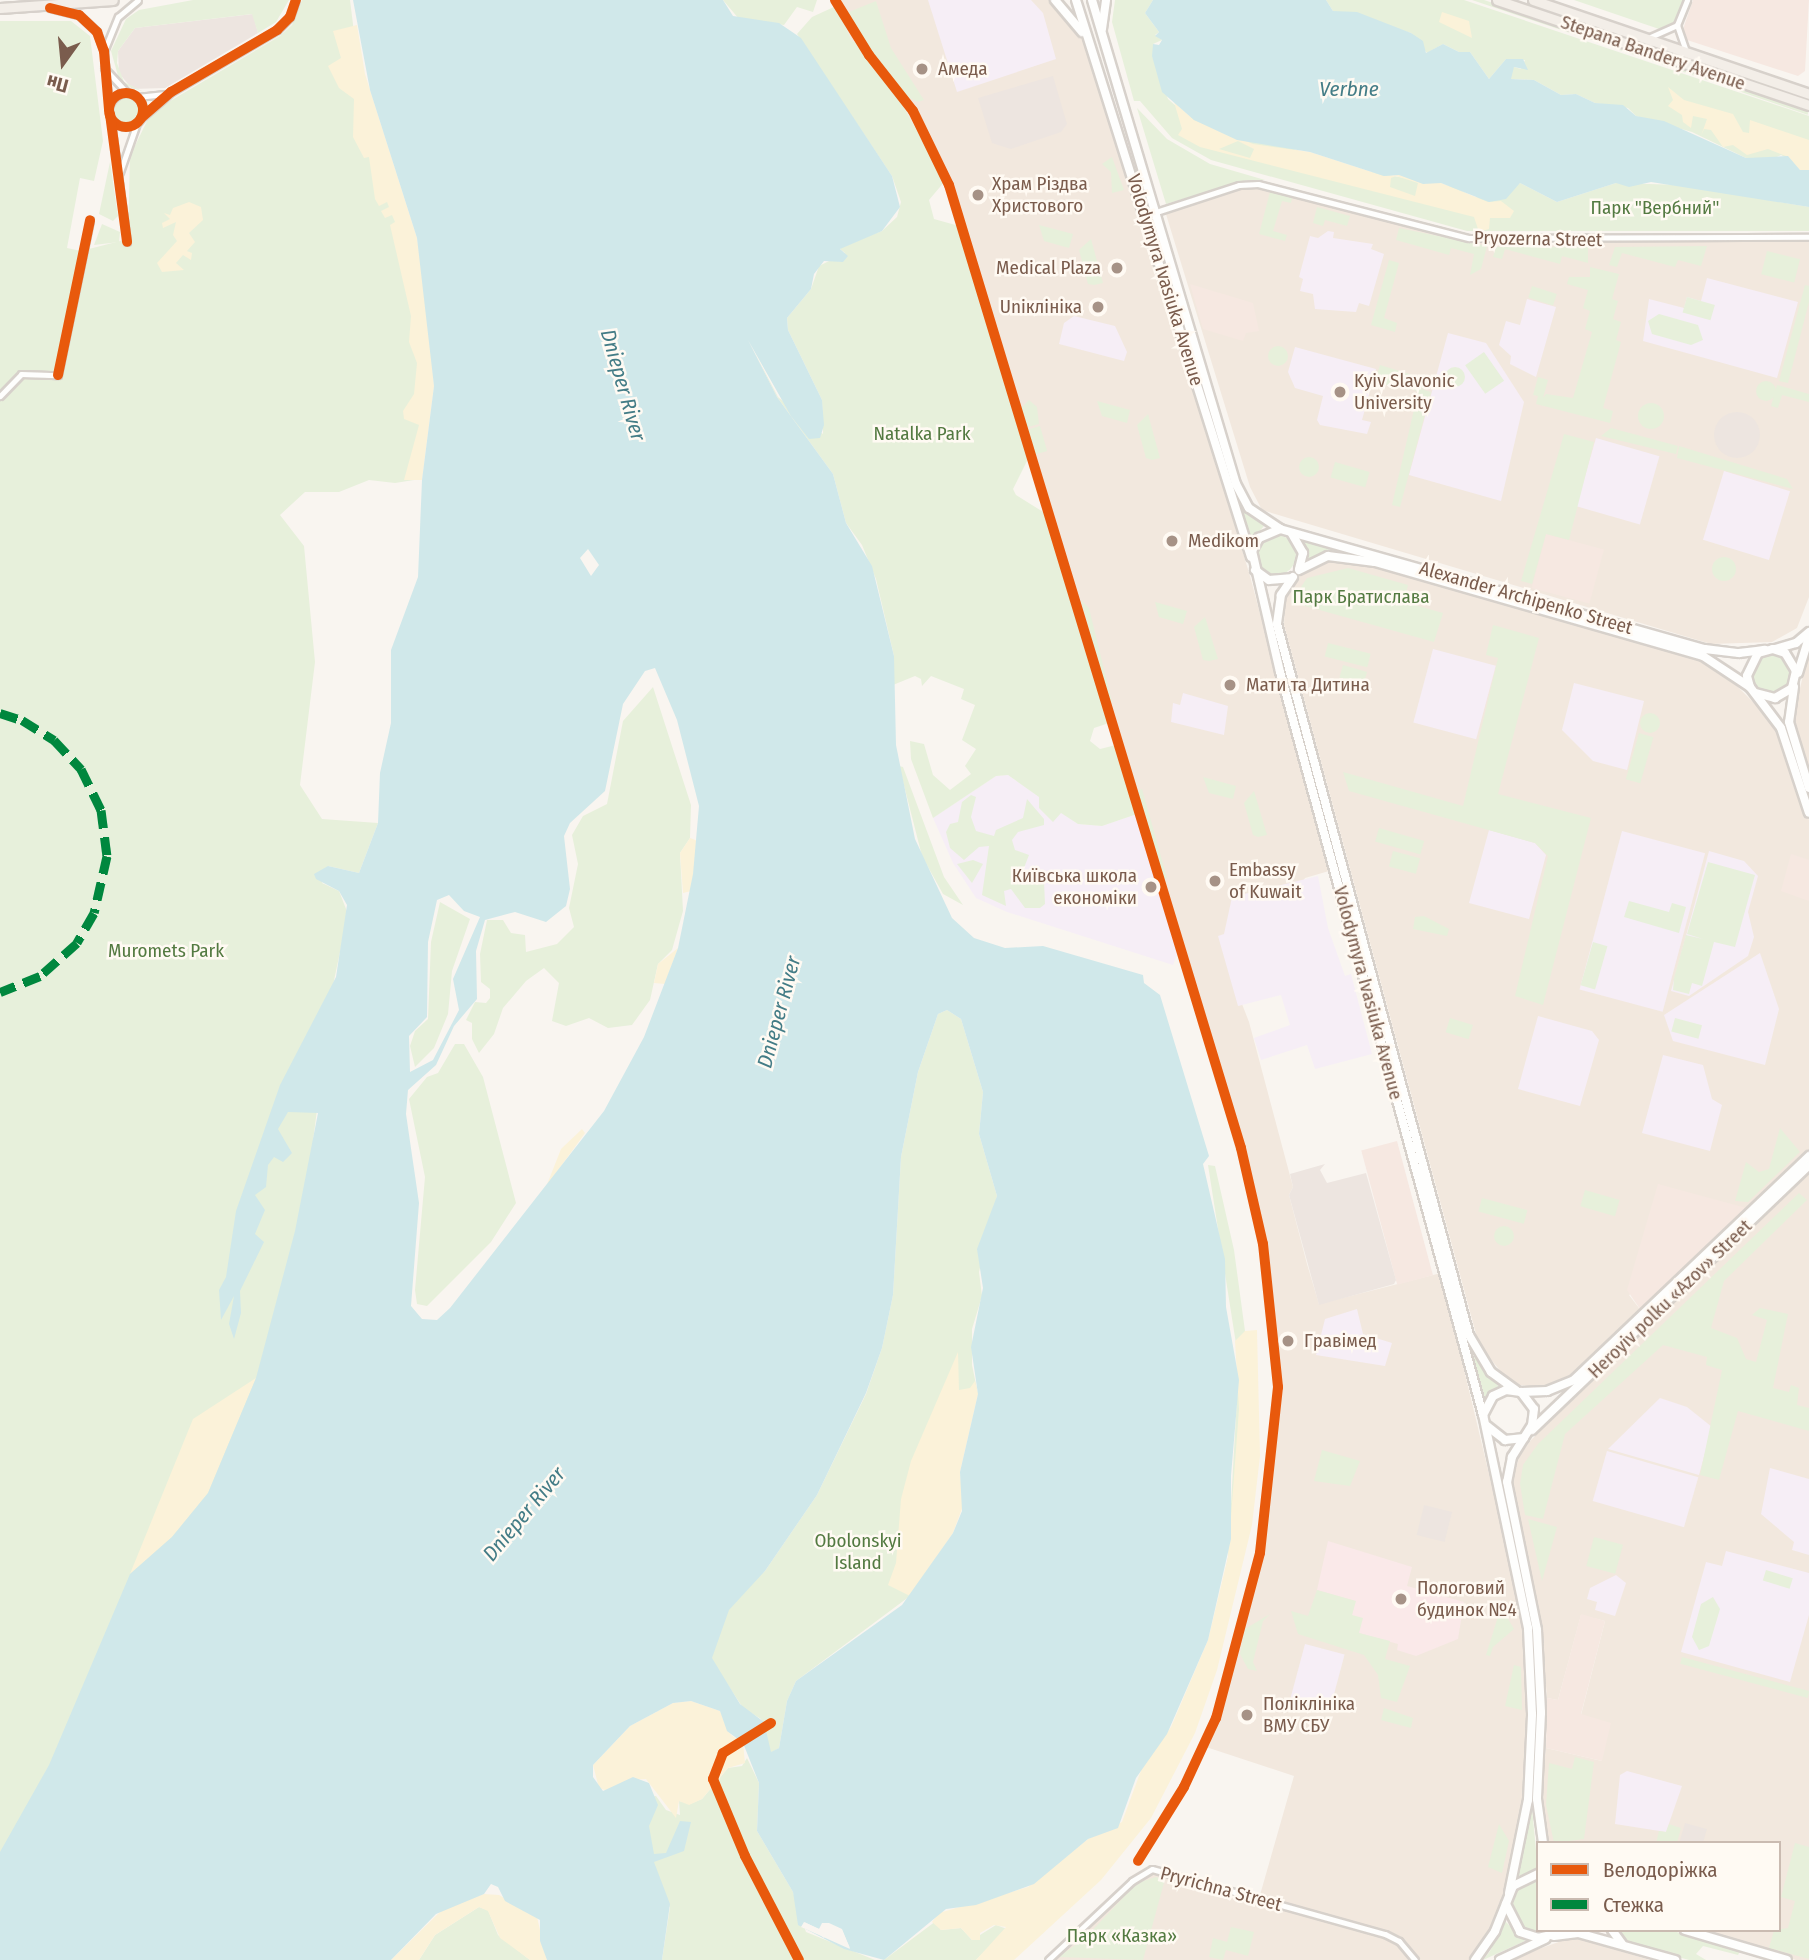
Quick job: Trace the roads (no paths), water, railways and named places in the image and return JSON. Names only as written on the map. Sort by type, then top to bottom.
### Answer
[{"type":"main road","points":[[0,8],[50,8],[113,0]]},
{"type":"main road","points":[[1055,0],[1089,41]]},
{"type":"main road","name":"Volodymyra Ivasiuka Avenue","points":[[1076,0],[1252,560]]},
{"type":"main road","name":"Volodymyra Ivasiuka Avenue","points":[[1092,0],[1153,213],[1236,484],[1249,508],[1284,531]]},
{"type":"main road","points":[[1102,32],[1106,0]]},
{"type":"main road","name":"Stepana Bandery Avenue","points":[[1497,0],[1809,105]]},
{"type":"main road","name":"Stepana Bandery Avenue","points":[[1533,0],[1809,94]]},
{"type":"main road","points":[[1094,60],[1107,49]]},
{"type":"main road","points":[[1106,98],[1123,105]]},
{"type":"main road","points":[[1164,282],[1174,279]]},
{"type":"main road","points":[[1284,531],[1303,553],[1296,573],[1269,580],[1255,570],[1252,560],[1259,538],[1284,531]]},
{"type":"main road","name":"Alexander Archipenko Street","points":[[1284,531],[1705,649],[1739,653],[1769,649],[1796,643],[1809,632]]},
{"type":"main road","name":"Alexander Archipenko Street","points":[[1296,573],[1328,556],[1375,562],[1703,656],[1731,670],[1753,690],[1781,728],[1809,813]]},
{"type":"main road","name":"Volodymyra Ivasiuka Avenue","points":[[1255,570],[1469,1335],[1491,1372],[1518,1391]]},
{"type":"main road","name":"Volodymyra Ivasiuka Avenue","points":[[1296,573],[1281,595],[1277,624],[1334,853],[1484,1419],[1528,1628],[1531,1670],[1527,1811],[1506,1904]]},
{"type":"main road","points":[[1809,638],[1795,682],[1789,722],[1809,788]]},
{"type":"main road","points":[[1769,649],[1792,659],[1795,682],[1775,698],[1753,690],[1748,664],[1769,649]]},
{"type":"main road","name":"Heroyiv polku «Azov» Street","points":[[1518,1391],[1547,1391],[1574,1380],[1809,1156]]},
{"type":"main road","name":"Heroyiv polku «Azov» Street","points":[[1527,1435],[1809,1165]]},
{"type":"main road","points":[[1527,1435],[1505,1440],[1484,1419],[1493,1396],[1518,1391],[1534,1409],[1527,1435],[1512,1457],[1507,1482],[1537,1630],[1541,1722],[1537,1799],[1543,1841]]},
{"type":"main road","points":[[1509,1893],[1519,1881],[1536,1875]]},
{"type":"main road","points":[[1506,1904],[1520,1932],[1555,1935],[1578,1933],[1675,1960]]},
{"type":"main road","points":[[1475,1960],[1495,1931],[1506,1904]]},
{"type":"main road","points":[[1613,1932],[1623,1945]]},
{"type":"main road","points":[[1691,1932],[1787,1960]]},
{"type":"main road","points":[[1500,1960],[1555,1935]]},
{"type":"street","points":[[127,242],[104,51],[118,17],[138,0]]},
{"type":"street","points":[[127,93],[113,99],[110,112],[120,126],[139,121],[172,92],[277,30],[290,17],[296,0]]},
{"type":"street","points":[[1686,51],[1677,25],[1687,0]]},
{"type":"street","points":[[50,8],[79,15],[90,23],[104,51]]},
{"type":"street","points":[[1648,38],[1677,25]]},
{"type":"street","points":[[104,68],[127,93],[137,97],[172,92]]},
{"type":"street","points":[[119,175],[143,107],[137,97]]},
{"type":"street","name":"Pryozerna Street","points":[[1153,213],[1239,185],[1258,184],[1469,238],[1809,237]]},
{"type":"street","points":[[0,396],[21,374],[58,375],[90,220]]},
{"type":"street","name":"Pryrichna Street","points":[[1048,1960],[1132,1881],[1152,1870],[1385,1934],[1399,1941],[1415,1960]]},
{"type":"water","name":"Dnieper River","points":[[353,0],[723,0],[733,16],[779,23],[801,38],[892,176],[900,207],[882,231],[840,249],[848,256],[843,262],[824,261],[814,274],[811,289],[787,318],[788,330],[822,400],[824,425],[820,438],[809,439],[791,416],[748,340],[777,397],[833,474],[846,523],[872,566],[894,656],[896,745],[915,839],[952,918],[974,938],[1005,948],[1043,946],[1143,975],[1144,983],[1160,995],[1209,1156],[1203,1164],[1225,1259],[1226,1307],[1239,1380],[1231,1476],[1231,1539],[1208,1640],[1167,1734],[1136,1778],[1118,1828],[1088,1839],[1034,1884],[976,1905],[946,1909],[884,1960],[844,1949],[798,1925],[793,1892],[757,1831],[759,1783],[743,1743],[727,1731],[720,1711],[691,1701],[673,1703],[630,1726],[593,1765],[593,1777],[603,1791],[633,1777],[649,1783],[658,1805],[649,1826],[654,1854],[666,1853],[680,1821],[691,1822],[684,1851],[654,1862],[670,1904],[662,1960],[547,1960],[540,1941],[540,1920],[505,1901],[498,1887],[491,1884],[484,1894],[436,1914],[391,1960],[0,1960],[0,1852],[49,1765],[130,1574],[172,1537],[208,1493],[256,1378],[295,1231],[318,1113],[288,1112],[278,1129],[292,1153],[283,1162],[274,1157],[268,1165],[266,1187],[255,1195],[265,1210],[255,1234],[264,1242],[240,1291],[241,1313],[234,1339],[229,1324],[234,1296],[221,1320],[219,1290],[226,1277],[236,1211],[280,1085],[336,977],[347,905],[339,891],[316,879],[314,874],[328,866],[359,873],[378,823],[380,773],[391,723],[391,650],[418,577],[422,480],[434,386],[417,238],[370,90]],"holes":[[[588,549],[599,565],[591,576],[580,558]],[[655,668],[677,720],[699,806],[693,874],[678,948],[644,1037],[604,1111],[450,1308],[437,1320],[422,1319],[411,1306],[419,1203],[406,1114],[408,1090],[436,1065],[454,1026],[477,999],[476,951],[485,920],[515,912],[546,922],[566,906],[570,889],[564,836],[570,823],[605,791],[623,704],[645,671]],[[449,895],[464,911],[480,917],[453,979],[459,1010],[433,1060],[410,1072],[409,1036],[427,1017],[428,942],[437,900]],[[947,1010],[961,1019],[983,1092],[979,1134],[997,1196],[977,1249],[983,1288],[971,1347],[978,1394],[960,1472],[962,1511],[953,1533],[902,1605],[796,1681],[787,1701],[779,1748],[771,1752],[764,1722],[740,1704],[712,1658],[729,1610],[765,1571],[817,1495],[866,1393],[882,1348],[893,1295],[901,1157],[918,1072],[938,1014]],[[804,1922],[819,1929],[827,1925],[842,1930],[850,1948],[827,1932],[824,1938]]]},
{"type":"water","name":"Verbne","points":[[1153,0],[1326,0],[1333,11],[1357,12],[1411,33],[1423,41],[1426,53],[1443,44],[1459,52],[1470,52],[1489,79],[1506,59],[1523,59],[1528,70],[1514,67],[1511,79],[1534,80],[1561,95],[1576,94],[1595,103],[1623,105],[1636,116],[1664,121],[1746,158],[1788,156],[1800,170],[1809,170],[1809,207],[1651,182],[1629,187],[1616,183],[1557,202],[1520,183],[1506,199],[1489,202],[1441,183],[1423,184],[1399,175],[1384,176],[1310,152],[1237,140],[1194,120],[1162,92],[1152,56],[1153,44],[1159,45],[1162,40],[1155,36],[1159,32],[1145,13]]},
{"type":"place","name":"Амеда","points":[[922,69]]},
{"type":"place","name":"Храм Різдва Христового","points":[[978,195]]},
{"type":"place","name":"Medical Plaza","points":[[1117,268]]},
{"type":"place","name":"Uniклініка","points":[[1098,307]]},
{"type":"place","name":"Kyiv Slavonic University","points":[[1340,392]]},
{"type":"place","name":"Medikom","points":[[1172,541]]},
{"type":"place","name":"Мати та Дитина","points":[[1230,685]]},
{"type":"place","name":"Embassy of Kuwait","points":[[1215,881]]},
{"type":"place","name":"Київська школа економіки","points":[[1151,887]]},
{"type":"place","name":"Гравімед","points":[[1288,1341]]},
{"type":"place","name":"Пологовий будинок №4","points":[[1401,1599]]},
{"type":"place","name":"Поліклініка ВМУ СБУ","points":[[1247,1715]]},
{"type":"park label","name":"Парк \"Вербний\"","points":[[1655,208]]},
{"type":"park label","name":"Natalka Park","points":[[922,434]]},
{"type":"park label","name":"Парк Братислава","points":[[1361,597]]},
{"type":"park label","name":"Muromets Park","points":[[166,951]]},
{"type":"park label","name":"Obolonskyi Island","points":[[858,1552]]},
{"type":"park label","name":"Парк «Казка»","points":[[1122,1936]]}]
